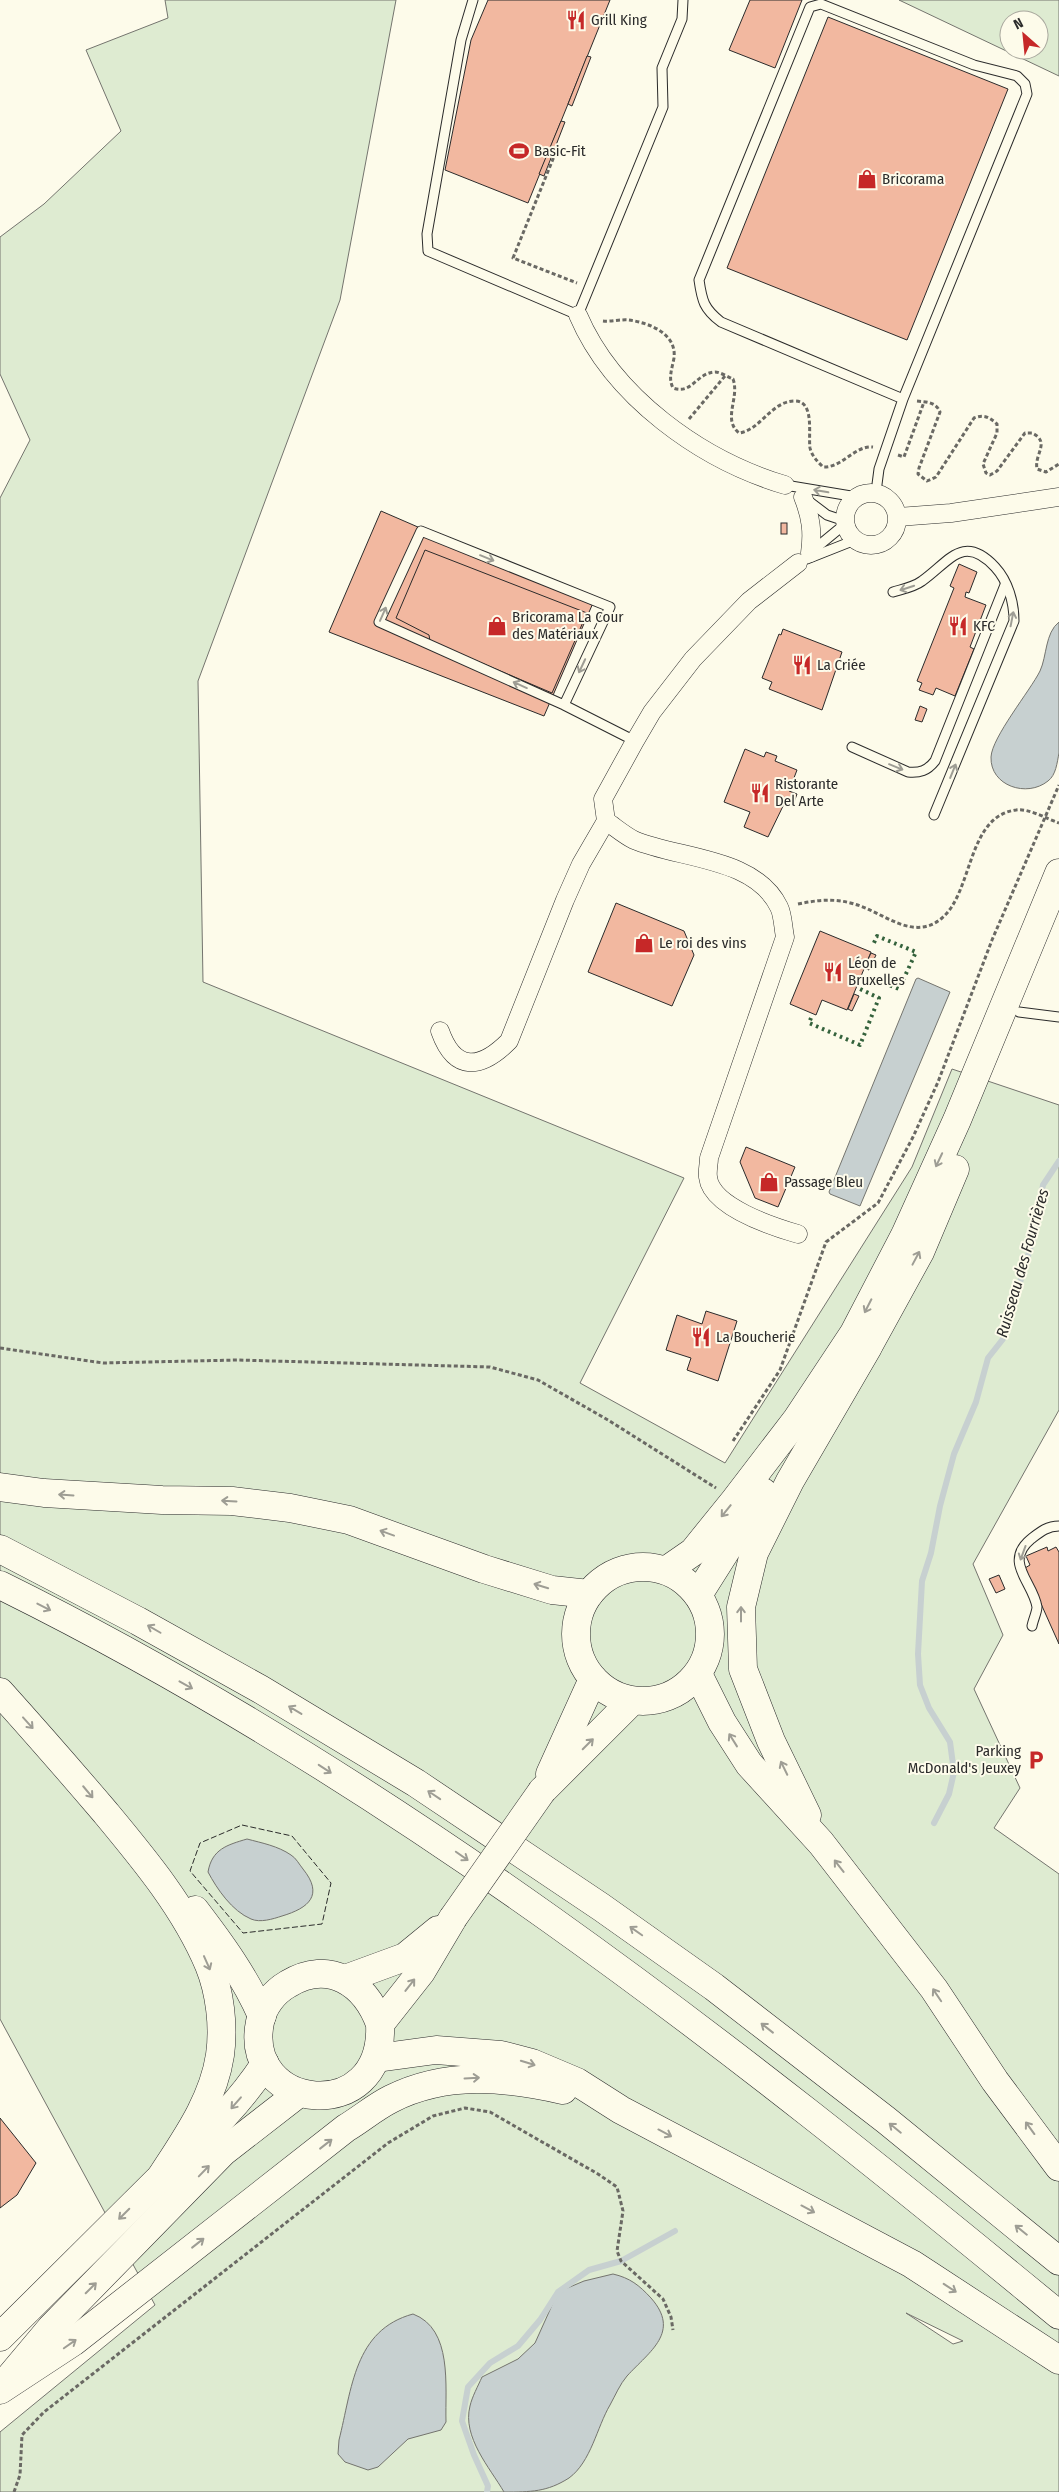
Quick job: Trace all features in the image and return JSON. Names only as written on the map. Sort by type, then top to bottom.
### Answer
[{"type":"main road","points":[[667,1570],[693,1552],[735,1500],[797,1419],[859,1325],[905,1235],[957,1120],[1059,872]]},
{"type":"main road","points":[[821,1843],[771,1741],[743,1669],[741,1608],[754,1553],[790,1481],[868,1347],[920,1252],[1059,918]]},
{"type":"main road","points":[[698,1595],[732,1537],[796,1442],[868,1347]]},
{"type":"main road","points":[[0,1487],[54,1494],[162,1500],[232,1501],[290,1508],[349,1520],[552,1590],[589,1594]]},
{"type":"main road","points":[[0,1549],[138,1620],[260,1690],[416,1783],[601,1906],[714,1986],[886,2120],[1059,2261]]},
{"type":"main road","points":[[652,1567],[667,1570],[688,1583],[698,1595],[708,1614],[711,1634],[707,1655],[698,1674],[680,1691],[657,1700],[632,1701],[611,1693],[593,1679],[582,1664],[577,1646],[576,1628],[580,1610],[589,1594],[606,1577],[628,1568],[652,1567]]},
{"type":"main road","points":[[0,1585],[47,1608],[256,1724],[453,1850],[598,1952],[822,2122],[1059,2315]]},
{"type":"main road","points":[[698,1674],[722,1722],[748,1764],[821,1843],[934,1989],[995,2081],[1059,2167]]},
{"type":"main road","points":[[542,1791],[593,1679]]},
{"type":"main road","points":[[0,1692],[146,1862],[189,1926],[209,1966],[218,1995],[222,2031],[215,2077],[199,2117],[159,2180]]},
{"type":"main road","points":[[380,2024],[421,1972],[453,1918],[542,1791],[632,1701]]},
{"type":"main road","points":[[146,1862],[185,1896],[228,1953],[253,1996],[262,2016]]},
{"type":"main road","points":[[345,1979],[405,1958],[453,1918]]},
{"type":"main road","points":[[312,1975],[329,1975],[345,1979],[361,1990],[373,2005],[380,2024],[381,2041],[376,2058],[367,2074],[353,2087],[336,2094],[318,2097],[299,2093],[285,2086],[265,2064],[259,2048],[258,2032],[262,2016],[275,1994],[295,1979],[312,1975]]},
{"type":"main road","points":[[376,2058],[436,2050],[501,2055],[532,2063],[577,2082],[621,2110],[912,2264],[1059,2360]]},
{"type":"main road","points":[[0,2337],[159,2180],[220,2123],[247,2091],[265,2064]]},
{"type":"main road","points":[[0,2389],[72,2342],[346,2128],[392,2099],[466,2078],[491,2078],[527,2082],[571,2092],[621,2110]]},
{"type":"main road","points":[[0,2389],[51,2328],[223,2152],[299,2093]]},
{"type":"street","points":[[578,315],[588,338],[615,374],[642,403],[678,431],[756,476],[785,485]]},
{"type":"street","points":[[876,492],[887,497],[895,506],[898,517],[896,528],[890,538],[881,544],[863,544],[855,540],[845,522],[846,511],[857,497],[863,493],[876,492]]},
{"type":"street","points":[[440,1030],[446,1047],[457,1059],[474,1062],[494,1056],[509,1041],[565,900],[581,864],[606,821],[603,799],[652,712],[693,659],[748,601],[804,558],[812,537],[811,518],[803,497]]},
{"type":"street","points":[[898,517],[951,513],[1059,497]]},
{"type":"street","points":[[606,821],[634,840],[705,858],[745,874],[767,888],[780,908],[785,937],[709,1158],[708,1178],[712,1191],[725,1202],[769,1226],[798,1234]]},
{"type":"lane","points":[[473,0],[461,40],[445,127],[427,234],[428,251],[578,315],[663,106],[662,68],[682,19],[683,0]]},
{"type":"lane","points":[[876,492],[885,450],[903,399],[1027,94],[1025,84],[1017,76],[974,65],[821,4],[810,7],[699,280],[701,296],[708,312],[722,322],[903,399]]},
{"type":"lane","points":[[785,485],[857,497]]},
{"type":"lane","points":[[785,485],[828,515],[845,522],[804,558]]},
{"type":"lane","points":[[564,705],[610,607],[421,532],[380,622],[564,705],[635,740]]},
{"type":"lane","points":[[804,558],[855,540]]},
{"type":"lane","points":[[893,592],[922,581],[951,555],[962,551],[973,552],[987,559],[998,570],[1011,596],[1014,620],[934,815]]},
{"type":"lane","points":[[852,747],[908,772],[918,772],[929,768],[935,761],[1005,585]]},
{"type":"lane","points":[[1019,1012],[1059,1017]]},
{"type":"lane","points":[[1032,1626],[1037,1607],[1020,1567],[1019,1558],[1022,1549],[1033,1537],[1047,1527],[1059,1526]]},
{"type":"path","points":[[553,153],[555,154],[513,258],[589,287]]},
{"type":"path","points":[[597,320],[629,320],[666,334],[673,344],[674,357],[670,382],[673,388],[680,391],[687,390],[706,374],[716,372],[733,379],[736,388],[730,418],[732,427],[739,433],[747,432],[774,409],[796,401],[803,403],[807,408],[810,449],[823,467],[832,467],[871,446],[904,457],[924,402]]},
{"type":"path","points":[[678,431],[725,376]]},
{"type":"path","points":[[903,399],[937,406],[940,412],[919,468],[918,474],[928,481],[936,477],[974,418],[980,416],[985,416],[997,424],[997,432],[983,464],[986,473],[990,475],[997,471],[1025,433],[1032,433],[1041,440],[1042,444],[1037,469],[1046,472],[1059,464]]},
{"type":"path","points":[[733,1441],[780,1370],[818,1258],[826,1242],[878,1203],[913,1137],[938,1082],[992,940],[1059,785]]},
{"type":"path","points":[[780,908],[822,899],[830,900],[855,904],[901,926],[926,927],[942,918],[956,900],[981,836],[991,822],[1004,814],[1016,810],[1059,823]]},
{"type":"path","points":[[0,1348],[103,1364],[237,1360],[490,1367],[538,1380],[608,1420],[735,1500]]},
{"type":"path","points":[[14,2492],[20,2475],[22,2435],[44,2412],[388,2143],[433,2116],[465,2108],[490,2112],[598,2174],[617,2187],[623,2211],[617,2251],[621,2261],[663,2299],[671,2317],[673,2330]]},
{"type":"green space","points":[[165,0],[396,0],[340,300],[198,681],[203,982],[684,1178],[580,1383],[725,1463],[912,1167],[952,1069],[1059,1105],[1059,1410],[973,1564],[1003,1635],[974,1689],[1020,1788],[994,1828],[1059,1874],[1059,2492],[0,2492],[0,2432],[155,2305],[0,2019],[0,498],[30,440],[0,374],[0,237],[44,204],[121,131],[86,50],[168,18]],"holes":[[[906,2313],[963,2341],[953,2344]]]},
{"type":"green space","points":[[899,0],[1059,0],[1059,76],[1025,60],[1049,60],[1049,10],[999,10],[999,48]]},
{"type":"shaded area","points":[[1059,622],[1059,753],[1056,769],[1048,781],[1039,786],[1020,789],[1003,782],[997,775],[992,767],[991,757],[993,748],[1004,726],[1040,671],[1051,632]]},
{"type":"shaded area","points":[[918,978],[950,992],[860,1206],[829,1192]]},
{"type":"shaded area","points":[[247,1839],[281,1849],[296,1859],[309,1878],[313,1893],[306,1904],[300,1909],[282,1916],[258,1921],[238,1911],[226,1899],[208,1872],[210,1864],[222,1849]]},
{"type":"shaded area","points":[[613,2274],[629,2280],[638,2286],[660,2310],[663,2331],[659,2340],[622,2383],[605,2414],[588,2454],[577,2471],[561,2483],[546,2489],[504,2492],[479,2452],[470,2429],[470,2406],[482,2377],[518,2359],[535,2343],[558,2292],[584,2281]]},
{"type":"shaded area","points":[[413,2314],[426,2321],[435,2332],[441,2345],[446,2376],[446,2422],[441,2430],[408,2439],[378,2467],[368,2470],[345,2462],[338,2454],[339,2440],[359,2364],[367,2347],[378,2333],[393,2322]]},
{"type":"building","points":[[488,0],[610,0],[528,203],[445,170],[471,40]]},
{"type":"building","points":[[750,0],[802,0],[775,68],[729,50]]},
{"type":"building","name":"Bricorama","points":[[828,17],[1008,89],[907,340],[727,268]]},
{"type":"building","points":[[587,56],[591,57],[572,106],[568,104]]},
{"type":"building","points":[[561,121],[565,122],[544,176],[539,174]]},
{"type":"building","points":[[381,511],[593,603],[544,716],[329,632]]},
{"type":"building","points":[[781,523],[787,523],[787,534],[781,534]]},
{"type":"building","name":"Bricorama La Cour des Matériaux","points":[[425,550],[587,613],[552,693],[430,641],[429,635],[396,618]]},
{"type":"building","name":"KFC","points":[[959,564],[977,572],[969,593],[966,592],[965,597],[986,605],[970,647],[974,649],[955,696],[936,688],[933,695],[919,690],[922,683],[917,681],[954,588],[950,586]]},
{"type":"building","name":"La Criée","points":[[783,629],[842,652],[822,710],[769,689],[772,682],[762,678],[779,634],[781,635]]},
{"type":"building","points":[[920,706],[927,709],[922,722],[915,720]]},
{"type":"building","name":"Ristorante Del Arte","points":[[745,749],[764,757],[766,752],[777,756],[775,761],[797,770],[789,791],[797,794],[793,805],[785,802],[768,837],[744,827],[750,812],[724,802]]},
{"type":"building","name":"Le roi des vins","points":[[616,903],[684,931],[694,955],[672,1006],[588,972]]},
{"type":"building","name":"Léon de Bruxelles","points":[[820,931],[871,952],[847,1010],[822,1000],[816,1015],[790,1004]]},
{"type":"building","points":[[871,953],[876,955],[869,970],[864,968]]},
{"type":"building","points":[[854,994],[859,996],[852,1011],[848,1009]]},
{"type":"building","name":"Passage Bleu","points":[[746,1147],[795,1167],[778,1207],[755,1198],[740,1162]]},
{"type":"building","name":"La Boucherie","points":[[706,1311],[737,1321],[718,1381],[687,1370],[691,1358],[666,1350],[677,1315],[702,1324]]},
{"type":"building","points":[[1047,1547],[1048,1551],[1056,1547],[1059,1552],[1059,1644],[1025,1568],[1030,1565],[1026,1556]]},
{"type":"building","points":[[999,1575],[1005,1589],[996,1593],[989,1579]]},
{"type":"building","points":[[0,2118],[36,2163],[17,2195],[0,2208]]},
{"type":"waterway","name":"Ruisseau des Fourrières","points":[[934,1823],[949,1794],[954,1772],[950,1742],[929,1708],[920,1685],[918,1654],[922,1581],[931,1553],[940,1506],[954,1454],[976,1402],[988,1358],[1003,1339],[1036,1229],[1043,1185],[1059,1161]]},
{"type":"waterway","name":"Ruisseau des Fourrières","points":[[487,2492],[488,2486],[462,2421],[468,2387],[490,2363],[518,2346],[540,2320],[558,2292],[589,2270],[621,2261],[675,2231]]},
{"type":"hedge","points":[[872,978],[899,989],[916,952],[877,936],[873,945]]},
{"type":"hedge","points":[[811,1018],[809,1023],[860,1045],[879,998],[858,988]]},
{"type":"fence","points":[[242,1825],[292,1836],[331,1883],[322,1924],[243,1933],[190,1871],[200,1843],[242,1825]]},
{"type":"place","name":"Grill King","points":[[576,20]]},
{"type":"place","name":"Basic-Fit","points":[[519,151]]},
{"type":"place","name":"Bricorama","points":[[867,179]]},
{"type":"place","name":"Bricorama La Cour des Matériaux","points":[[497,626]]},
{"type":"place","name":"KFC","points":[[958,626]]},
{"type":"place","name":"La Criée","points":[[802,665]]},
{"type":"place","name":"Ristorante Del Arte","points":[[760,793]]},
{"type":"place","name":"Le roi des vins","points":[[644,943]]},
{"type":"place","name":"Léon de Bruxelles","points":[[833,972]]},
{"type":"place","name":"Passage Bleu","points":[[769,1182]]},
{"type":"place","name":"La Boucherie","points":[[701,1337]]},
{"type":"place","name":"Parking McDonald's Jeuxey","points":[[1036,1760]]}]
